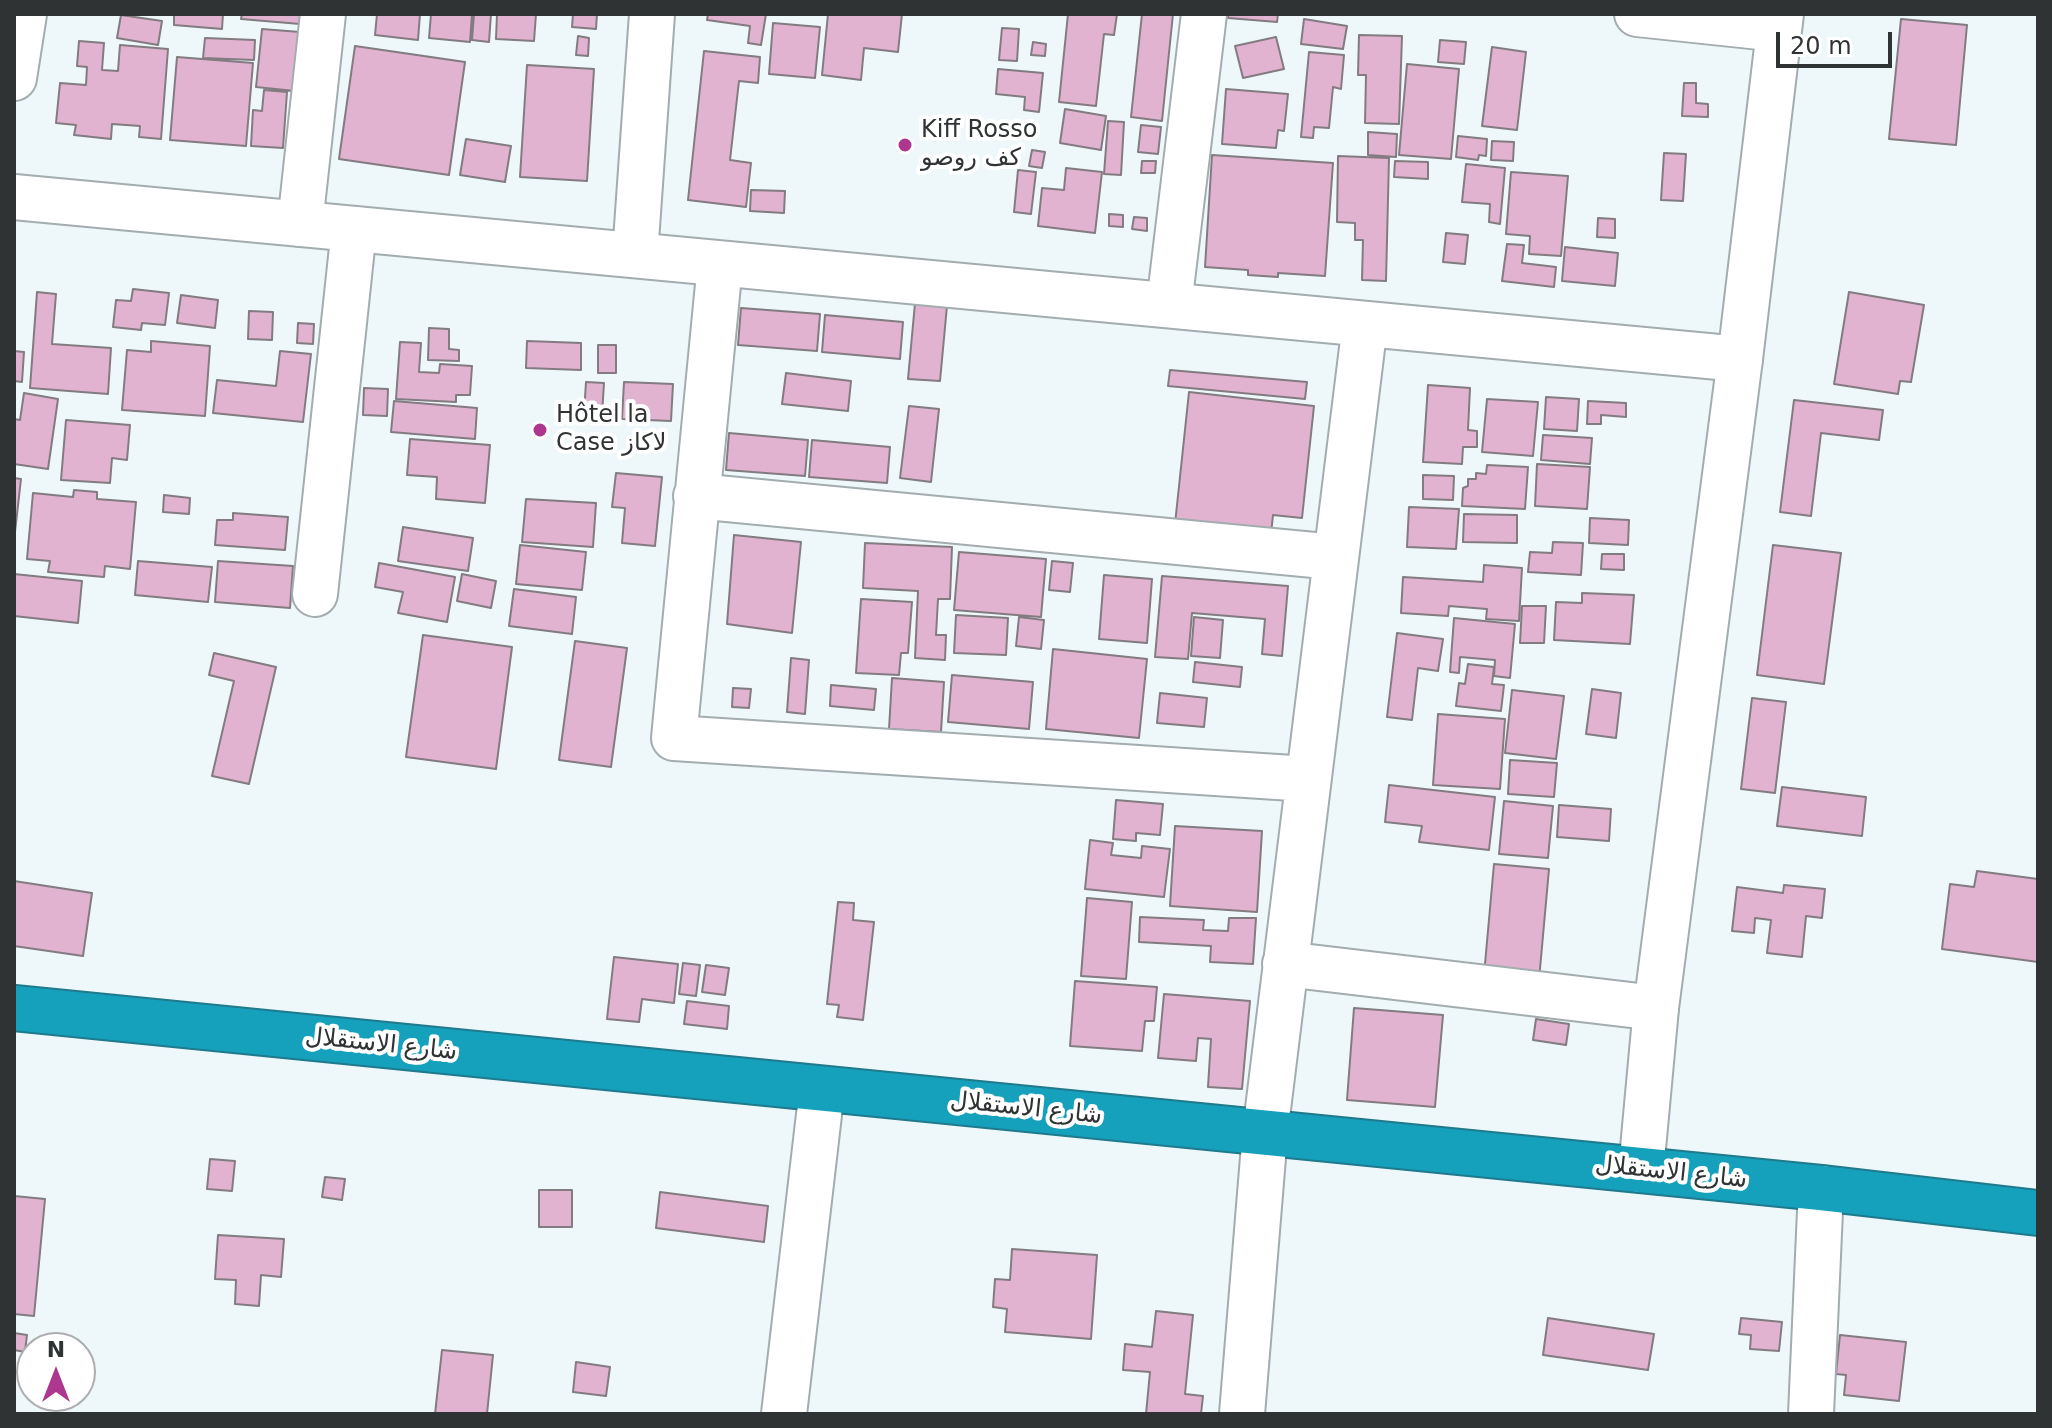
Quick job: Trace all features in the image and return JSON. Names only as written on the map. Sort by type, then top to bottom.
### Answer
[{"type":"highway","name":"شارع الاستقلال","points":[[14,1008],[1821,1188],[2038,1213]]},
{"type":"street","points":[[14,78],[24,14]]},
{"type":"street","points":[[300,224],[323,14]]},
{"type":"street","points":[[635,255],[652,14]]},
{"type":"street","points":[[1169,305],[1204,14]]},
{"type":"street","points":[[1637,14],[1780,21],[1740,359],[1656,1008],[1641,1170]]},
{"type":"street","points":[[14,197],[1740,359]]},
{"type":"street","points":[[315,594],[354,229]]},
{"type":"street","points":[[720,264],[674,738],[1308,779]]},
{"type":"street","points":[[1242,1414],[1265,1133],[1365,324]]},
{"type":"street","points":[[696,496],[1335,557]]},
{"type":"street","points":[[1285,964],[1656,1008]]},
{"type":"street","points":[[784,1414],[822,1089]]},
{"type":"street","points":[[1811,1414],[1821,1188]]},
{"type":"building","points":[[174,14],[223,14],[222,29],[174,25]]},
{"type":"building","points":[[242,14],[301,14],[300,24],[241,19]]},
{"type":"building","points":[[377,14],[420,14],[418,40],[375,35]]},
{"type":"building","points":[[431,14],[472,14],[470,42],[429,38]]},
{"type":"building","points":[[474,14],[491,14],[489,42],[472,40]]},
{"type":"building","points":[[497,14],[536,14],[534,41],[496,39]]},
{"type":"building","points":[[573,14],[597,14],[596,29],[572,27]]},
{"type":"building","points":[[708,14],[766,14],[761,45],[748,43],[750,26],[707,20]]},
{"type":"building","points":[[828,14],[902,14],[898,52],[864,48],[861,80],[822,75]]},
{"type":"building","points":[[1068,14],[1117,14],[1114,35],[1104,34],[1096,106],[1059,102]]},
{"type":"building","points":[[1142,14],[1173,14],[1162,121],[1131,117]]},
{"type":"building","points":[[1228,14],[1278,14],[1277,22],[1228,18]]},
{"type":"building","points":[[121,15],[162,21],[158,45],[117,38]]},
{"type":"building","points":[[1304,19],[1347,26],[1343,49],[1301,44]]},
{"type":"building","points":[[1901,19],[1967,25],[1956,145],[1889,139]]},
{"type":"building","points":[[773,23],[820,27],[815,78],[769,74]]},
{"type":"building","points":[[1002,28],[1019,29],[1017,61],[999,60]]},
{"type":"building","points":[[262,29],[300,32],[295,91],[256,87]]},
{"type":"building","points":[[1359,35],[1402,36],[1399,124],[1365,123],[1366,75],[1358,75]]},
{"type":"building","points":[[578,36],[589,38],[588,56],[576,55]]},
{"type":"building","points":[[1276,37],[1284,69],[1243,78],[1235,46]]},
{"type":"building","points":[[205,38],[255,40],[254,60],[203,58]]},
{"type":"building","points":[[1440,40],[1466,42],[1464,64],[1438,62]]},
{"type":"building","points":[[79,41],[104,43],[102,70],[118,71],[120,45],[168,49],[161,139],[139,137],[140,126],[112,124],[111,139],[74,135],[76,125],[56,123],[60,83],[86,85],[87,67],[77,66]]},
{"type":"building","points":[[1033,42],[1046,44],[1045,56],[1031,55]]},
{"type":"building","points":[[355,46],[465,62],[449,175],[339,159]]},
{"type":"building","points":[[1492,47],[1526,52],[1517,130],[1482,126]]},
{"type":"building","points":[[704,51],[760,57],[758,83],[739,81],[730,160],[751,163],[746,207],[688,200]]},
{"type":"building","points":[[1309,52],[1344,55],[1341,89],[1333,87],[1329,128],[1314,127],[1313,138],[1301,137]]},
{"type":"building","points":[[177,57],[253,63],[246,146],[170,140]]},
{"type":"building","points":[[1407,64],[1459,69],[1451,159],[1399,155]]},
{"type":"building","points":[[527,65],[594,69],[587,181],[520,177]]},
{"type":"building","points":[[998,69],[1043,73],[1039,112],[1024,110],[1025,97],[996,94]]},
{"type":"building","points":[[1684,83],[1696,83],[1696,103],[1708,104],[1708,117],[1682,116]]},
{"type":"building","points":[[1226,89],[1288,94],[1284,131],[1278,130],[1276,148],[1222,144]]},
{"type":"building","points":[[264,90],[287,92],[283,148],[251,146],[253,110],[262,111]]},
{"type":"building","points":[[1065,109],[1106,116],[1101,150],[1060,143]]},
{"type":"building","points":[[1108,121],[1124,122],[1121,175],[1104,174]]},
{"type":"building","points":[[1141,125],[1161,127],[1158,154],[1138,152]]},
{"type":"building","points":[[1368,132],[1397,134],[1396,157],[1368,155]]},
{"type":"building","points":[[1458,136],[1487,139],[1486,156],[1479,155],[1478,160],[1456,157]]},
{"type":"building","points":[[466,139],[511,146],[505,182],[460,175]]},
{"type":"building","points":[[1492,141],[1514,142],[1513,161],[1491,160]]},
{"type":"building","points":[[1032,150],[1045,152],[1042,168],[1029,166]]},
{"type":"building","points":[[1664,153],[1686,154],[1683,201],[1661,200]]},
{"type":"building","points":[[1212,155],[1333,163],[1325,276],[1248,275],[1248,270],[1205,267]]},
{"type":"building","points":[[1338,156],[1389,158],[1386,281],[1362,280],[1363,240],[1355,240],[1355,223],[1337,222]]},
{"type":"building","points":[[1142,161],[1156,161],[1155,173],[1141,173]]},
{"type":"building","points":[[1395,161],[1428,162],[1428,179],[1394,177]]},
{"type":"building","points":[[1466,164],[1505,168],[1500,224],[1489,222],[1490,204],[1462,202]]},
{"type":"building","points":[[1066,168],[1102,172],[1095,233],[1038,226],[1042,188],[1064,190]]},
{"type":"building","points":[[1018,170],[1036,172],[1031,214],[1014,212]]},
{"type":"building","points":[[1511,172],[1568,176],[1561,256],[1529,254],[1530,236],[1506,234]]},
{"type":"building","points":[[751,190],[785,191],[784,213],[750,211]]},
{"type":"building","points":[[1109,214],[1123,215],[1123,227],[1109,226]]},
{"type":"building","points":[[1134,217],[1147,218],[1147,231],[1132,229]]},
{"type":"building","points":[[1598,218],[1615,219],[1615,238],[1597,237]]},
{"type":"building","points":[[1446,233],[1468,235],[1465,264],[1443,262]]},
{"type":"building","points":[[1507,244],[1524,245],[1522,263],[1556,267],[1554,287],[1502,281]]},
{"type":"building","points":[[1565,247],[1618,253],[1615,286],[1562,281]]},
{"type":"building","points":[[133,289],[169,293],[165,325],[142,323],[141,330],[113,327],[116,300],[131,301]]},
{"type":"building","points":[[37,292],[56,294],[52,344],[111,348],[108,394],[30,388]]},
{"type":"building","points":[[1849,292],[1924,305],[1911,382],[1900,381],[1898,394],[1834,384]]},
{"type":"building","points":[[181,295],[218,300],[215,328],[177,323]]},
{"type":"building","points":[[915,303],[947,306],[940,381],[908,379]]},
{"type":"building","points":[[741,308],[820,314],[817,351],[738,345]]},
{"type":"building","points":[[249,311],[273,312],[272,340],[248,339]]},
{"type":"building","points":[[825,315],[903,322],[900,359],[822,352]]},
{"type":"building","points":[[298,323],[314,324],[313,344],[297,343]]},
{"type":"building","points":[[429,328],[449,329],[449,349],[459,350],[459,361],[428,360]]},
{"type":"building","points":[[151,341],[210,346],[205,416],[122,410],[127,350],[151,352]]},
{"type":"building","points":[[527,341],[581,343],[581,370],[526,368]]},
{"type":"building","points":[[400,342],[421,343],[419,372],[439,373],[440,364],[472,366],[470,395],[456,395],[456,402],[396,399]]},
{"type":"building","points":[[598,345],[616,345],[616,373],[598,373]]},
{"type":"building","points":[[14,351],[24,352],[22,382],[14,381]]},
{"type":"building","points":[[280,351],[311,354],[303,422],[213,413],[217,380],[276,386]]},
{"type":"building","points":[[1170,370],[1307,382],[1305,399],[1168,386]]},
{"type":"building","points":[[786,373],[851,381],[848,411],[782,404]]},
{"type":"building","points":[[586,382],[604,383],[602,415],[584,413]]},
{"type":"building","points":[[624,382],[673,384],[671,421],[622,419]]},
{"type":"building","points":[[1428,385],[1470,388],[1468,430],[1477,431],[1477,447],[1463,447],[1462,464],[1423,462]]},
{"type":"building","points":[[364,388],[388,389],[387,416],[363,415]]},
{"type":"building","points":[[1189,392],[1314,406],[1302,518],[1273,515],[1271,534],[1175,524]]},
{"type":"building","points":[[24,393],[58,399],[48,469],[14,464],[14,419],[20,420]]},
{"type":"building","points":[[1546,397],[1579,399],[1577,431],[1544,429]]},
{"type":"building","points":[[1487,399],[1538,402],[1533,456],[1482,452]]},
{"type":"building","points":[[1794,400],[1883,410],[1879,440],[1821,433],[1811,516],[1780,512]]},
{"type":"building","points":[[394,401],[477,408],[475,439],[391,432]]},
{"type":"building","points":[[1588,401],[1626,403],[1626,417],[1601,415],[1601,424],[1587,424]]},
{"type":"building","points":[[909,406],[939,409],[931,482],[900,478]]},
{"type":"building","points":[[66,420],[130,425],[127,460],[112,458],[110,483],[61,480]]},
{"type":"building","points":[[729,433],[808,440],[805,476],[726,470]]},
{"type":"building","points":[[1543,435],[1592,438],[1590,464],[1541,460]]},
{"type":"building","points":[[410,439],[490,445],[485,503],[436,499],[437,477],[407,475]]},
{"type":"building","points":[[812,440],[890,447],[887,483],[809,477]]},
{"type":"building","points":[[1537,464],[1590,467],[1587,509],[1535,506]]},
{"type":"building","points":[[1487,465],[1528,467],[1525,509],[1462,506],[1463,488],[1468,486],[1468,479],[1476,479],[1476,473],[1486,474]]},
{"type":"building","points":[[616,473],[662,477],[655,546],[622,543],[625,508],[612,507]]},
{"type":"building","points":[[1423,475],[1454,476],[1453,500],[1423,499]]},
{"type":"building","points":[[14,478],[21,479],[14,541]]},
{"type":"building","points":[[74,490],[97,492],[97,499],[136,502],[130,569],[105,566],[104,577],[48,572],[50,561],[27,559],[33,493],[73,497]]},
{"type":"building","points":[[164,495],[190,498],[189,514],[163,512]]},
{"type":"building","points":[[526,499],[596,503],[593,547],[522,542]]},
{"type":"building","points":[[1409,507],[1459,509],[1456,549],[1407,547]]},
{"type":"building","points":[[233,513],[288,517],[285,550],[215,545],[217,520],[233,520]]},
{"type":"building","points":[[1464,514],[1517,515],[1517,543],[1463,542]]},
{"type":"building","points":[[1590,518],[1629,520],[1628,545],[1589,543]]},
{"type":"building","points":[[403,527],[473,538],[468,571],[398,561]]},
{"type":"building","points":[[734,535],[801,542],[792,633],[727,624]]},
{"type":"building","points":[[1553,542],[1583,543],[1581,575],[1528,572],[1530,552],[1552,553]]},
{"type":"building","points":[[865,543],[952,547],[950,599],[938,599],[936,635],[946,635],[945,660],[915,658],[918,591],[863,588]]},
{"type":"building","points":[[520,545],[586,552],[582,590],[516,584]]},
{"type":"building","points":[[1773,545],[1841,553],[1824,684],[1757,675]]},
{"type":"building","points":[[959,552],[1046,559],[1041,617],[954,610]]},
{"type":"building","points":[[1602,554],[1624,554],[1624,570],[1601,569]]},
{"type":"building","points":[[138,561],[212,567],[208,602],[135,595]]},
{"type":"building","points":[[218,561],[293,566],[290,608],[215,602]]},
{"type":"building","points":[[1052,561],[1073,563],[1070,592],[1049,590]]},
{"type":"building","points":[[379,563],[455,577],[447,622],[398,613],[403,592],[375,587]]},
{"type":"building","points":[[1484,565],[1522,568],[1519,621],[1486,619],[1487,609],[1449,606],[1448,616],[1401,613],[1403,577],[1483,582]]},
{"type":"building","points":[[14,574],[82,581],[78,623],[14,616]]},
{"type":"building","points":[[462,574],[496,581],[491,608],[457,601]]},
{"type":"building","points":[[1104,575],[1152,579],[1147,643],[1099,639]]},
{"type":"building","points":[[1162,576],[1288,586],[1282,656],[1262,654],[1265,619],[1192,613],[1188,659],[1155,657]]},
{"type":"building","points":[[514,589],[576,597],[572,634],[509,626]]},
{"type":"building","points":[[1582,593],[1634,595],[1630,644],[1554,640],[1556,602],[1582,603]]},
{"type":"building","points":[[861,599],[912,602],[908,653],[901,653],[899,675],[856,673]]},
{"type":"building","points":[[1522,606],[1546,606],[1544,643],[1520,643]]},
{"type":"building","points":[[956,615],[1008,618],[1006,655],[954,653]]},
{"type":"building","points":[[1019,617],[1044,620],[1041,649],[1016,646]]},
{"type":"building","points":[[1194,617],[1223,620],[1220,658],[1191,656]]},
{"type":"building","points":[[1454,618],[1515,624],[1510,678],[1494,676],[1495,660],[1460,657],[1459,673],[1450,672]]},
{"type":"building","points":[[1397,633],[1443,639],[1438,671],[1418,668],[1412,720],[1387,717]]},
{"type":"building","points":[[423,635],[512,647],[496,769],[406,757]]},
{"type":"building","points":[[575,641],[627,648],[611,767],[559,760]]},
{"type":"building","points":[[1053,649],[1147,659],[1139,738],[1046,729]]},
{"type":"building","points":[[214,653],[276,667],[249,784],[212,776],[234,681],[209,675]]},
{"type":"building","points":[[791,658],[809,660],[805,714],[787,712]]},
{"type":"building","points":[[1195,662],[1242,667],[1240,687],[1193,682]]},
{"type":"building","points":[[1468,664],[1494,667],[1492,684],[1504,685],[1501,711],[1456,706],[1459,683],[1465,684]]},
{"type":"building","points":[[952,675],[1033,682],[1029,729],[948,722]]},
{"type":"building","points":[[892,678],[944,682],[941,732],[889,729]]},
{"type":"building","points":[[831,685],[876,689],[874,710],[830,706]]},
{"type":"building","points":[[733,688],[751,689],[749,708],[732,707]]},
{"type":"building","points":[[1592,689],[1621,693],[1616,738],[1586,734]]},
{"type":"building","points":[[1512,690],[1564,696],[1556,759],[1505,753]]},
{"type":"building","points":[[1160,693],[1207,698],[1204,727],[1157,723]]},
{"type":"building","points":[[1752,698],[1786,702],[1775,793],[1741,789]]},
{"type":"building","points":[[1438,714],[1505,719],[1500,789],[1433,785]]},
{"type":"building","points":[[1510,760],[1557,763],[1554,797],[1508,794]]},
{"type":"building","points":[[1389,785],[1495,797],[1489,850],[1419,842],[1422,826],[1385,822]]},
{"type":"building","points":[[1782,787],[1866,797],[1862,836],[1777,826]]},
{"type":"building","points":[[1116,800],[1163,804],[1160,835],[1136,833],[1136,841],[1113,839]]},
{"type":"building","points":[[1504,801],[1553,806],[1548,858],[1499,854]]},
{"type":"building","points":[[1559,805],[1611,809],[1609,841],[1557,837]]},
{"type":"building","points":[[1175,826],[1262,831],[1257,912],[1170,906]]},
{"type":"building","points":[[1090,840],[1113,843],[1111,855],[1141,858],[1142,846],[1170,849],[1164,897],[1085,889]]},
{"type":"building","points":[[1494,864],[1549,869],[1539,980],[1484,975]]},
{"type":"building","points":[[1977,871],[2038,879],[2038,962],[1942,949],[1950,884],[1974,887]]},
{"type":"building","points":[[14,881],[92,893],[83,956],[14,946]]},
{"type":"building","points":[[1784,885],[1825,889],[1822,918],[1806,916],[1802,957],[1767,953],[1771,920],[1755,918],[1754,933],[1732,931],[1737,887],[1783,893]]},
{"type":"building","points":[[1087,898],[1132,902],[1126,979],[1081,976]]},
{"type":"building","points":[[838,902],[854,903],[853,920],[874,922],[863,1020],[837,1017],[839,1005],[827,1004]]},
{"type":"building","points":[[1140,917],[1204,920],[1203,930],[1228,931],[1229,918],[1256,918],[1253,964],[1210,962],[1211,946],[1139,942]]},
{"type":"building","points":[[614,957],[678,964],[674,1003],[642,999],[639,1022],[607,1019]]},
{"type":"building","points":[[683,963],[700,965],[696,996],[679,994]]},
{"type":"building","points":[[706,965],[729,968],[725,995],[702,992]]},
{"type":"building","points":[[1075,981],[1157,987],[1154,1021],[1145,1021],[1142,1051],[1070,1046]]},
{"type":"building","points":[[1164,994],[1250,1001],[1242,1089],[1208,1087],[1211,1039],[1198,1038],[1196,1061],[1158,1058]]},
{"type":"building","points":[[687,1001],[729,1006],[727,1029],[684,1024]]},
{"type":"building","points":[[1354,1008],[1443,1015],[1435,1107],[1347,1100]]},
{"type":"building","points":[[1536,1019],[1569,1024],[1566,1045],[1533,1040]]},
{"type":"building","points":[[210,1159],[235,1161],[232,1191],[207,1189]]},
{"type":"building","points":[[325,1177],[345,1179],[342,1200],[322,1197]]},
{"type":"building","points":[[539,1190],[572,1190],[572,1227],[539,1227]]},
{"type":"building","points":[[660,1192],[768,1206],[764,1242],[656,1228]]},
{"type":"building","points":[[14,1196],[45,1199],[34,1316],[14,1314]]},
{"type":"building","points":[[218,1235],[284,1239],[281,1277],[261,1275],[259,1306],[235,1304],[236,1280],[215,1279]]},
{"type":"building","points":[[1012,1249],[1097,1255],[1091,1339],[1005,1332],[1007,1309],[993,1307],[995,1279],[1010,1280]]},
{"type":"building","points":[[1156,1311],[1193,1315],[1185,1394],[1203,1396],[1201,1414],[1146,1414],[1150,1372],[1123,1370],[1125,1344],[1152,1347]]},
{"type":"building","points":[[1548,1318],[1654,1334],[1648,1370],[1543,1355]]},
{"type":"building","points":[[1741,1318],[1782,1322],[1779,1351],[1750,1349],[1751,1335],[1739,1334]]},
{"type":"building","points":[[1840,1335],[1906,1342],[1899,1401],[1844,1395],[1846,1375],[1836,1374]]},
{"type":"building","points":[[442,1350],[493,1355],[487,1414],[435,1414]]},
{"type":"building","points":[[576,1362],[610,1367],[606,1396],[573,1392]]},
{"type":"place","name":"Kiff Rosso كف روصو","points":[[905,145]]},
{"type":"place","name":"Hôtel la Case لاكاز","points":[[540,430]]}]
